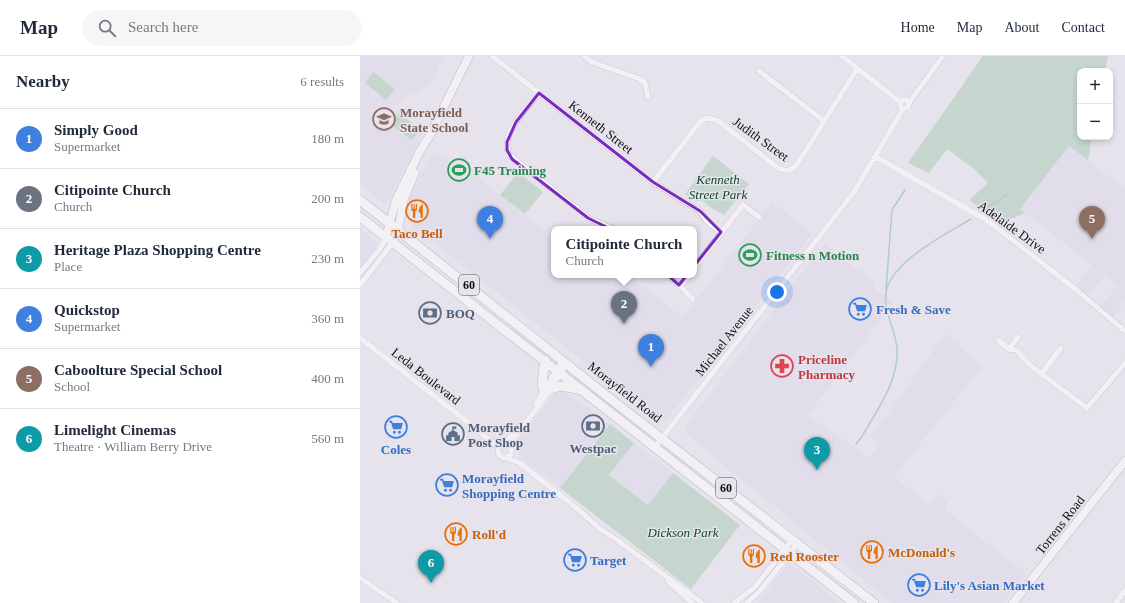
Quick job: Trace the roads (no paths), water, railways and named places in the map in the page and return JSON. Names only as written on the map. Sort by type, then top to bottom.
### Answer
[{"type":"main road","points":[[389,240],[390,224],[396,200],[469,56]]},
{"type":"main road","points":[[389,240],[398,230],[404,199],[425,153],[429,137]]},
{"type":"main road","name":"Morayfield Road","points":[[360,200],[874,603]]},
{"type":"main road","name":"Morayfield Road","points":[[360,217],[545,360],[854,603]]},
{"type":"main road","points":[[545,360],[542,384],[547,390],[561,386],[582,390]]},
{"type":"main road","name":"Torrens Road","points":[[1013,603],[1125,461]]},
{"type":"street","name":"Kenneth Street","points":[[492,56],[653,182],[700,211],[706,220],[721,232]]},
{"type":"street","points":[[584,56],[592,62],[640,79],[645,83],[648,97]]},
{"type":"street","points":[[842,56],[900,102],[900,106],[903,109],[908,107],[909,103],[943,56]]},
{"type":"street","name":"Judith Street","points":[[653,182],[700,122],[707,118],[717,120],[778,168],[786,171],[795,167],[857,68]]},
{"type":"street","points":[[759,71],[824,121]]},
{"type":"street","points":[[539,93],[512,129],[507,142],[507,150],[509,155],[588,218],[606,226]]},
{"type":"street","points":[[900,102],[905,99],[909,103]]},
{"type":"street","name":"Michael Avenue","points":[[655,447],[854,192],[903,109]]},
{"type":"street","name":"Adelaide Drive","points":[[876,157],[988,221],[1070,284],[1125,331]]},
{"type":"street","points":[[697,264],[743,205],[759,217]]},
{"type":"street","points":[[360,273],[389,240]]},
{"type":"street","points":[[360,285],[389,240]]},
{"type":"street","points":[[670,278],[693,299]]},
{"type":"street","points":[[679,285],[686,278]]},
{"type":"street","points":[[1009,349],[1018,337]]},
{"type":"street","name":"Leda Boulevard","points":[[360,338],[481,433],[511,450]]},
{"type":"street","points":[[999,341],[1009,349],[1016,350],[1041,374],[1087,408],[1125,363]]},
{"type":"street","points":[[1041,374],[1060,348]]},
{"type":"street","points":[[506,458],[511,450],[515,437],[565,362]]},
{"type":"street","points":[[520,463],[498,455],[501,445],[547,390]]},
{"type":"street","points":[[511,450],[520,463],[580,510],[600,529],[618,540],[702,603]]},
{"type":"street","points":[[734,603],[755,587],[795,541]]},
{"type":"street","points":[[747,603],[760,591],[787,551]]},
{"type":"street","points":[[663,575],[692,603]]},
{"type":"street","points":[[360,578],[397,603]]},
{"type":"street","points":[[1116,603],[1125,591]]},
{"type":"waterway","points":[[886,290],[892,210],[905,190]]},
{"type":"waterway","points":[[981,212],[1008,194]]},
{"type":"waterway","points":[[856,444],[880,407],[890,384],[897,361],[896,342],[886,307],[886,293],[890,282],[897,270],[908,260],[934,241],[971,219]]},
{"type":"place","name":"Morayfield State School","points":[[384,119]]},
{"type":"place","name":"F45 Training","points":[[459,170]]},
{"type":"place","name":"Taco Bell","points":[[417,211]]},
{"type":"place","name":"Quickstop","points":[[490,239]]},
{"type":"place","name":"Caboolture Special School","points":[[1092,239]]},
{"type":"place","name":"Fitness n Motion","points":[[750,255]]},
{"type":"place","name":"Fresh & Save","points":[[860,309]]},
{"type":"place","name":"BOQ","points":[[430,313]]},
{"type":"place","name":"Citipointe Church","points":[[624,324]]},
{"type":"place","name":"Priceline Pharmacy","points":[[782,366]]},
{"type":"place","name":"Simply Good","points":[[651,367]]},
{"type":"place","name":"Westpac","points":[[593,426]]},
{"type":"place","name":"Coles","points":[[396,427]]},
{"type":"place","name":"Morayfield Post Shop","points":[[453,434]]},
{"type":"place","name":"Heritage Plaza Shopping Centre","points":[[817,470]]},
{"type":"place","name":"Morayfield Shopping Centre","points":[[447,485]]},
{"type":"place","name":"Roll'd","points":[[456,534]]},
{"type":"place","name":"McDonald's","points":[[872,552]]},
{"type":"place","name":"Red Rooster","points":[[754,556]]},
{"type":"place","name":"Target","points":[[575,560]]},
{"type":"place","name":"Limelight Cinemas","points":[[431,583]]},
{"type":"place","name":"Lily's Asian Market","points":[[919,585]]},
{"type":"park label","name":"Kenneth Street Park","points":[[718,186]]},
{"type":"park label","name":"Dickson Park","points":[[683,532]]}]
